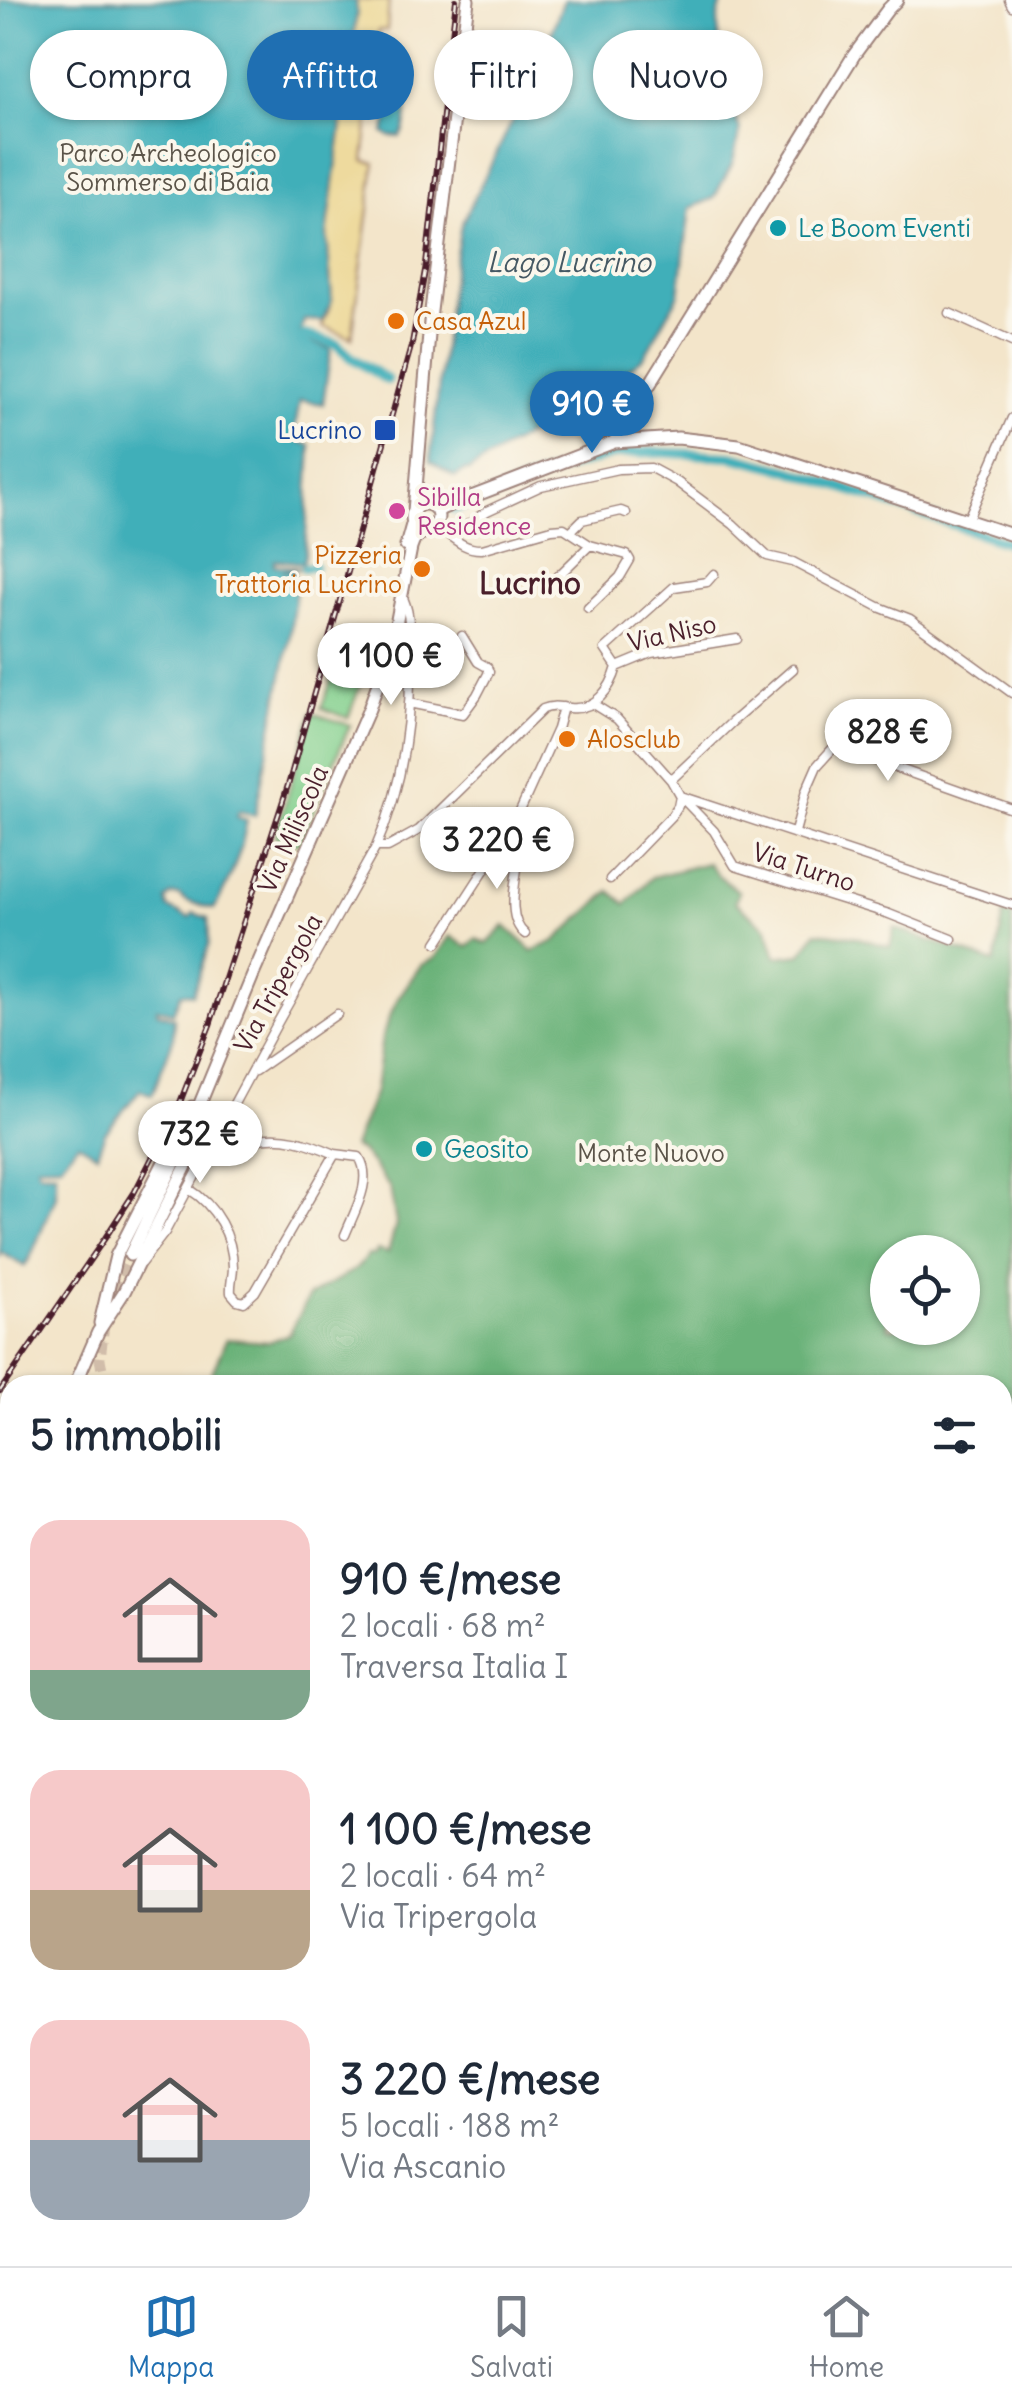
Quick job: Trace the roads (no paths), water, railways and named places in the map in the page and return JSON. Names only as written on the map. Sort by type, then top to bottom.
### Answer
[{"type":"street","points":[[468,0],[431,311],[414,516],[418,528],[443,508],[614,442],[678,438],[740,445],[1012,535]]},
{"type":"street","points":[[614,442],[890,3]]},
{"type":"street","points":[[950,313],[1012,342]]},
{"type":"street","points":[[967,521],[1012,418]]},
{"type":"street","points":[[452,537],[488,511],[541,486],[632,467],[651,468],[677,482],[733,524],[766,556],[793,562],[910,619],[1012,694]]},
{"type":"street","points":[[416,488],[432,518]]},
{"type":"street","points":[[381,672],[407,540],[418,506],[466,547],[482,549],[552,529],[570,531],[590,544],[627,555],[630,560],[620,577],[588,608]]},
{"type":"street","points":[[570,531],[582,520],[626,513]]},
{"type":"street","name":"Via Miliscola","points":[[79,1375],[98,1332],[130,1282],[128,1259],[186,1118],[206,1088],[365,719],[393,640],[411,548],[432,518]]},
{"type":"street","points":[[547,586],[590,544]]},
{"type":"street","points":[[376,848],[388,848],[419,830],[547,706],[582,708],[594,704],[609,688],[617,667],[605,649],[674,587],[707,582],[714,574]]},
{"type":"street","name":"Via Tripergola","points":[[128,1259],[148,1256],[161,1239],[384,829],[402,767],[409,703],[409,614],[402,596]]},
{"type":"street","points":[[409,703],[463,714],[489,672],[462,636]]},
{"type":"street","name":"Via Niso","points":[[617,667],[652,653],[737,638]]},
{"type":"street","points":[[671,780],[794,669]]},
{"type":"street","name":"Via Turno","points":[[594,704],[617,718],[671,780],[680,796],[714,830],[735,866],[888,914],[952,939]]},
{"type":"street","points":[[437,943],[514,824],[563,707]]},
{"type":"street","points":[[795,832],[817,766],[835,746],[1012,809]]},
{"type":"street","points":[[610,880],[672,815],[680,796],[1012,904]]},
{"type":"street","points":[[514,824],[519,844],[514,910],[517,926],[526,934]]},
{"type":"street","points":[[251,1073],[337,1014]]},
{"type":"street","name":"Via Miliscola","points":[[98,1332],[108,1283],[128,1259],[194,1149],[206,1088]]},
{"type":"street","points":[[208,1154],[281,1137],[334,1154],[358,1157],[365,1172],[363,1187],[345,1235]]},
{"type":"street","points":[[189,1189],[204,1200],[221,1222],[231,1254],[230,1293],[244,1302],[255,1292],[334,1154]]},
{"type":"street","points":[[108,1283],[122,1273],[130,1282]]},
{"type":"water","name":"Parco Archeologico Sommerso di Baia","points":[[0,0],[356,0],[355,30],[247,30],[247,120],[342,120],[327,235],[332,301],[322,321],[304,320],[301,332],[312,342],[331,349],[323,404],[300,400],[293,440],[311,445],[305,557],[303,563],[275,560],[274,565],[305,568],[281,571],[292,571],[297,582],[255,816],[239,811],[237,817],[247,820],[242,843],[214,909],[179,895],[166,900],[168,908],[190,918],[193,913],[208,918],[209,944],[193,994],[181,993],[173,1013],[157,1008],[157,1012],[174,1018],[173,1040],[152,1095],[140,1090],[105,1133],[97,1154],[78,1143],[61,1164],[37,1165],[39,1171],[56,1172],[56,1196],[24,1266],[2,1253],[0,1256]]},
{"type":"water","name":"Lago Lucrino","points":[[564,0],[723,0],[718,30],[593,30],[593,120],[736,120],[740,130],[733,162],[714,198],[690,208],[679,294],[644,357],[604,388],[592,391],[586,380],[575,386],[571,378],[555,385],[558,393],[547,398],[557,417],[455,477],[430,461],[461,225],[513,120],[573,120],[573,30],[552,30]]},
{"type":"water","points":[[387,120],[406,120],[400,137],[384,133]]},
{"type":"waterway","points":[[305,335],[336,344],[387,380]]},
{"type":"waterway","points":[[454,510],[556,471],[615,454],[732,456],[789,470],[1012,544]]},
{"type":"waterway","points":[[305,568],[314,566]]},
{"type":"tunnel","points":[[108,1306],[130,1255]]},
{"type":"tunnel","points":[[103,1375],[100,1359],[104,1324]]},
{"type":"railway","points":[[11,1375],[134,1193],[179,1105],[210,1025],[289,782],[412,343],[426,265],[456,0]]},
{"type":"place","name":"Le Boom Eventi","points":[[778,228]]},
{"type":"place","name":"Casa Azul","points":[[396,321]]},
{"type":"place","name":"Lucrino","points":[[385,430]]},
{"type":"place","name":"Sibilla Residence","points":[[397,511]]},
{"type":"place","name":"Pizzeria Trattoria Lucrino","points":[[422,569]]},
{"type":"place","name":"Alosclub","points":[[567,739]]},
{"type":"place","name":"Geosito","points":[[424,1149]]},
{"type":"district","name":"Lucrino","points":[[530,584]]},
{"type":"park label","name":"Monte Nuovo","points":[[651,1153]]}]
